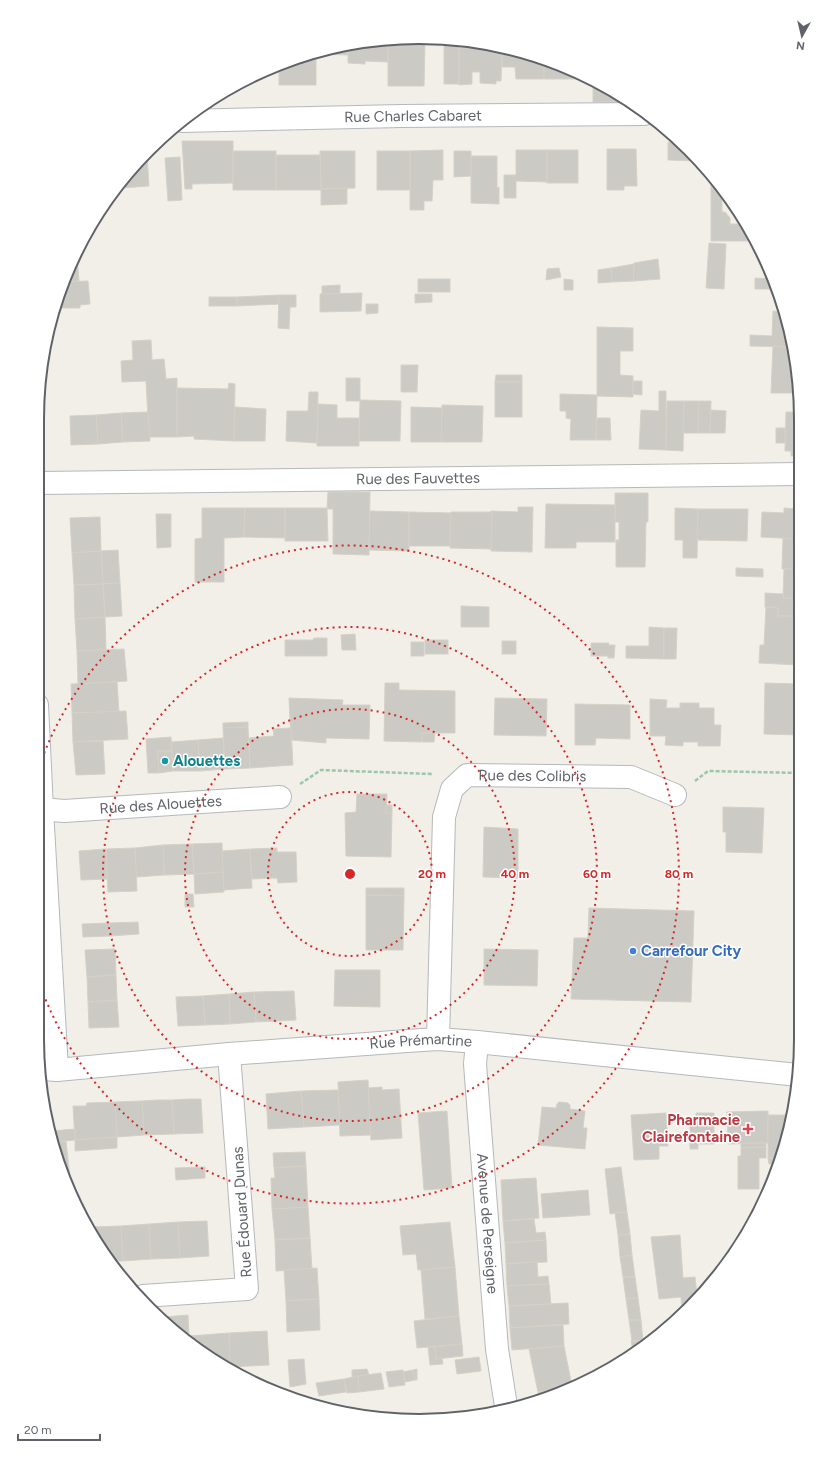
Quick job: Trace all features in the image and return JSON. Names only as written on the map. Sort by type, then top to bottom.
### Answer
[{"type":"street","name":"Rue Charles Cabaret","points":[[193,120],[637,114]]},
{"type":"street","name":"Rue des Fauvettes","points":[[44,484],[794,474]]},
{"type":"street","name":"Rue des Colibris","points":[[438,1039],[444,817],[452,789],[467,775],[631,777],[675,795]]},
{"type":"street","name":"Rue des Alouettes","points":[[44,809],[64,811],[280,797]]},
{"type":"street","points":[[44,884],[49,1070]]},
{"type":"street","name":"Rue Prémartine","points":[[49,1070],[229,1054],[438,1039],[792,1074]]},
{"type":"street","name":"Avenue de Perseigne","points":[[477,1042],[475,1064],[497,1349],[506,1404]]},
{"type":"street","name":"Rue Édouard Dunas","points":[[146,1296],[248,1289],[229,1054]]},
{"type":"path","points":[[280,797],[321,770],[467,775]]},
{"type":"path","points":[[675,795],[708,771],[794,773]]},
{"type":"building","points":[[425,44],[424,86],[388,86],[388,46]]},
{"type":"building","points":[[444,45],[459,46],[459,84],[444,84]]},
{"type":"building","points":[[388,46],[388,62],[365,61],[365,64],[348,63],[348,51]]},
{"type":"building","points":[[459,48],[474,48],[502,53],[501,81],[496,81],[496,84],[480,83],[480,72],[472,72],[472,84],[459,85]]},
{"type":"building","points":[[348,51],[348,55],[332,54]]},
{"type":"building","points":[[502,54],[544,66],[544,79],[516,79],[515,67],[502,67]]},
{"type":"building","points":[[316,59],[316,85],[279,85],[279,71]]},
{"type":"building","points":[[544,66],[576,79],[544,79]]},
{"type":"building","points":[[593,87],[619,102],[593,102]]},
{"type":"building","points":[[182,141],[233,141],[233,183],[192,184],[192,189],[185,189]]},
{"type":"building","points":[[668,142],[672,142],[690,161],[668,160]]},
{"type":"building","points":[[607,149],[636,149],[637,186],[624,186],[624,190],[607,190]]},
{"type":"building","points":[[443,150],[443,180],[433,180],[432,201],[424,201],[424,210],[410,210],[410,151]]},
{"type":"building","points":[[516,150],[547,150],[547,182],[516,181],[516,198],[504,198],[504,175],[516,175]]},
{"type":"building","points":[[547,150],[578,150],[578,183],[547,183]]},
{"type":"building","points":[[233,151],[276,151],[276,190],[233,190]]},
{"type":"building","points":[[320,151],[355,151],[355,188],[321,189]]},
{"type":"building","points":[[377,151],[410,151],[410,190],[377,190]]},
{"type":"building","points":[[454,151],[471,151],[471,176],[454,177]]},
{"type":"building","points":[[276,155],[320,155],[321,190],[276,190]]},
{"type":"building","points":[[471,156],[497,156],[497,188],[499,187],[499,204],[471,203]]},
{"type":"building","points":[[180,157],[182,200],[168,201],[165,158]]},
{"type":"building","points":[[147,161],[149,186],[124,188]]},
{"type":"building","points":[[711,184],[722,198],[722,212],[725,212],[730,218],[730,224],[739,224],[749,241],[711,241]]},
{"type":"building","points":[[347,188],[347,204],[321,205],[321,189]]},
{"type":"building","points":[[709,243],[726,244],[724,289],[706,288]]},
{"type":"building","points":[[658,259],[660,279],[633,281],[634,263]]},
{"type":"building","points":[[634,264],[633,281],[612,282],[611,268]]},
{"type":"building","points":[[78,265],[79,281],[70,282]]},
{"type":"building","points":[[559,268],[561,277],[546,280],[547,269]]},
{"type":"building","points":[[611,268],[612,282],[598,283],[598,270]]},
{"type":"building","points":[[755,278],[766,279],[770,289],[755,289]]},
{"type":"building","points":[[418,279],[450,279],[450,292],[418,292]]},
{"type":"building","points":[[564,279],[573,280],[573,290],[564,290]]},
{"type":"building","points":[[88,281],[90,304],[80,305],[80,308],[61,308],[70,282]]},
{"type":"building","points":[[340,285],[340,294],[322,294],[322,286]]},
{"type":"building","points":[[362,293],[361,311],[320,312],[320,294]]},
{"type":"building","points":[[415,294],[432,294],[432,302],[415,303]]},
{"type":"building","points":[[279,295],[279,304],[237,306],[237,297]]},
{"type":"building","points":[[279,295],[296,295],[296,307],[290,307],[289,329],[278,328]]},
{"type":"building","points":[[209,297],[237,297],[237,306],[209,306]]},
{"type":"building","points":[[366,304],[378,304],[378,313],[366,314]]},
{"type":"building","points":[[773,311],[778,311],[787,347],[750,346],[750,335],[772,336]]},
{"type":"building","points":[[597,327],[633,328],[633,351],[620,351],[620,375],[633,376],[633,397],[597,396]]},
{"type":"building","points":[[151,340],[152,360],[164,359],[166,379],[177,378],[177,437],[149,437],[146,381],[122,382],[121,361],[133,360],[132,341]]},
{"type":"building","points":[[773,346],[787,347],[793,393],[771,393]]},
{"type":"building","points":[[401,365],[418,365],[417,392],[401,392]]},
{"type":"building","points":[[496,375],[522,375],[522,382],[495,382]]},
{"type":"building","points":[[346,378],[360,378],[360,401],[346,401]]},
{"type":"building","points":[[633,381],[642,381],[642,395],[633,394]]},
{"type":"building","points":[[495,382],[522,382],[522,417],[495,417]]},
{"type":"building","points":[[229,383],[235,384],[234,441],[194,439],[194,436],[177,437],[177,388],[228,389]]},
{"type":"building","points":[[659,391],[666,391],[666,450],[639,449],[641,410],[659,411]]},
{"type":"building","points":[[309,392],[318,392],[317,443],[286,441],[287,411],[308,411]]},
{"type":"building","points":[[560,394],[597,395],[596,440],[570,440],[571,419],[566,418],[566,411],[560,411]]},
{"type":"building","points":[[360,400],[401,401],[400,441],[359,441]]},
{"type":"building","points":[[667,401],[684,401],[683,451],[666,450]]},
{"type":"building","points":[[684,401],[699,401],[699,433],[683,433]]},
{"type":"building","points":[[699,401],[711,401],[710,433],[698,433]]},
{"type":"building","points":[[318,404],[337,405],[337,418],[359,418],[359,446],[317,446]]},
{"type":"building","points":[[442,405],[483,406],[482,442],[441,442]]},
{"type":"building","points":[[235,407],[266,409],[265,441],[234,441]]},
{"type":"building","points":[[411,407],[442,408],[441,442],[411,442]]},
{"type":"building","points":[[711,410],[726,411],[725,433],[710,433]]},
{"type":"building","points":[[148,412],[150,441],[123,442],[121,413]]},
{"type":"building","points":[[786,412],[794,412],[794,456],[791,456],[791,451],[785,451]]},
{"type":"building","points":[[121,413],[123,442],[98,444],[96,415]]},
{"type":"building","points":[[96,415],[98,444],[71,445],[70,416]]},
{"type":"building","points":[[597,418],[610,418],[611,440],[596,440]]},
{"type":"building","points":[[776,428],[785,428],[785,443],[776,443]]},
{"type":"building","points":[[328,492],[370,492],[369,555],[333,554],[333,509],[327,509]]},
{"type":"building","points":[[615,493],[648,493],[645,567],[616,567],[616,540],[619,540],[619,522],[615,522]]},
{"type":"building","points":[[546,504],[615,505],[615,542],[576,542],[576,548],[545,548]]},
{"type":"building","points":[[518,507],[533,507],[532,552],[491,551],[491,511],[518,512]]},
{"type":"building","points":[[202,508],[245,508],[244,537],[224,538],[224,582],[195,582],[195,539],[202,538]]},
{"type":"building","points":[[245,508],[285,508],[285,538],[244,537]]},
{"type":"building","points":[[285,508],[327,508],[328,541],[285,541]]},
{"type":"building","points":[[675,508],[698,509],[697,558],[683,558],[683,540],[675,540]]},
{"type":"building","points":[[784,508],[794,509],[794,539],[761,537],[762,512],[784,513]]},
{"type":"building","points":[[698,509],[748,509],[747,541],[697,540]]},
{"type":"building","points":[[370,511],[409,512],[409,551],[369,550]]},
{"type":"building","points":[[409,512],[451,513],[451,546],[409,546]]},
{"type":"building","points":[[451,512],[492,512],[491,549],[450,548]]},
{"type":"building","points":[[156,514],[171,514],[171,547],[157,548]]},
{"type":"building","points":[[100,517],[101,551],[72,553],[70,518]]},
{"type":"building","points":[[783,538],[794,539],[794,569],[782,569]]},
{"type":"building","points":[[118,550],[120,583],[103,584],[101,551]]},
{"type":"building","points":[[101,551],[103,584],[74,585],[72,553]]},
{"type":"building","points":[[736,568],[763,569],[763,577],[736,576]]},
{"type":"building","points":[[784,569],[794,569],[794,599],[783,598]]},
{"type":"building","points":[[120,583],[122,616],[105,617],[103,584]]},
{"type":"building","points":[[103,584],[105,617],[75,619],[74,585]]},
{"type":"building","points":[[765,593],[783,594],[783,598],[794,599],[794,616],[778,616],[778,608],[765,607]]},
{"type":"building","points":[[461,606],[489,607],[489,627],[461,627]]},
{"type":"building","points":[[766,607],[778,608],[778,616],[794,616],[794,665],[759,663],[760,645],[764,645]]},
{"type":"building","points":[[105,617],[106,650],[77,651],[75,619]]},
{"type":"building","points":[[649,627],[664,628],[664,659],[626,658],[626,646],[649,646]]},
{"type":"building","points":[[664,628],[677,628],[676,659],[664,659]]},
{"type":"building","points":[[355,634],[356,650],[342,650],[341,635]]},
{"type":"building","points":[[314,638],[327,638],[327,656],[285,656],[285,640],[313,640]]},
{"type":"building","points":[[425,640],[448,640],[448,654],[425,654]]},
{"type":"building","points":[[502,641],[516,641],[516,654],[502,654]]},
{"type":"building","points":[[411,642],[424,642],[424,656],[411,656]]},
{"type":"building","points":[[591,643],[609,643],[608,645],[615,645],[614,658],[608,658],[608,656],[591,656]]},
{"type":"building","points":[[124,649],[127,681],[78,684],[77,651]]},
{"type":"building","points":[[117,682],[119,712],[72,713],[71,684]]},
{"type":"building","points":[[385,683],[399,683],[399,690],[455,691],[455,733],[422,733],[422,742],[384,741]]},
{"type":"building","points":[[765,683],[794,684],[794,735],[764,734]]},
{"type":"building","points":[[289,698],[343,700],[342,705],[370,705],[369,739],[326,738],[326,743],[291,740]]},
{"type":"building","points":[[495,698],[547,699],[546,736],[494,735]]},
{"type":"building","points":[[650,699],[667,700],[666,708],[680,708],[680,703],[699,703],[699,708],[714,708],[714,725],[721,725],[720,746],[698,746],[698,742],[683,742],[683,746],[665,745],[666,736],[650,736]]},
{"type":"building","points":[[575,704],[630,705],[630,739],[596,738],[595,745],[575,745]]},
{"type":"building","points":[[126,711],[128,739],[73,742],[72,713]]},
{"type":"building","points":[[248,722],[248,727],[223,728],[223,723]]},
{"type":"building","points":[[248,727],[250,768],[225,769],[223,728]]},
{"type":"building","points":[[291,728],[293,765],[250,768],[249,738],[274,736],[273,729]]},
{"type":"building","points":[[422,733],[435,733],[434,742],[422,742]]},
{"type":"building","points":[[171,737],[172,751],[158,751],[159,773],[148,773],[146,739]]},
{"type":"building","points":[[223,738],[225,769],[200,771],[198,740]]},
{"type":"building","points":[[198,740],[200,771],[173,771],[171,742]]},
{"type":"building","points":[[103,741],[105,774],[76,775],[73,742]]},
{"type":"building","name":"Alouettes","points":[[158,751],[172,751],[173,771],[159,773]]},
{"type":"building","points":[[357,794],[387,794],[386,813],[392,813],[391,857],[346,856],[345,813],[356,812]]},
{"type":"building","points":[[386,805],[392,805],[392,813],[386,813]]},
{"type":"building","points":[[723,807],[764,808],[762,853],[726,852],[726,832],[723,832]]},
{"type":"building","points":[[484,827],[518,829],[518,878],[483,877]]},
{"type":"building","points":[[222,843],[223,872],[194,874],[192,844]]},
{"type":"building","points":[[192,844],[194,874],[164,875],[163,845]]},
{"type":"building","points":[[163,845],[164,875],[136,877],[135,848]]},
{"type":"building","points":[[135,848],[137,891],[108,892],[106,849]]},
{"type":"building","points":[[277,848],[277,852],[296,852],[297,882],[278,883],[277,878],[252,879],[250,849]]},
{"type":"building","points":[[106,849],[107,879],[81,880],[79,851]]},
{"type":"building","points":[[250,849],[252,888],[224,890],[222,851]]},
{"type":"building","points":[[223,872],[224,892],[195,894],[194,874]]},
{"type":"building","points":[[366,888],[404,888],[404,896],[366,895]]},
{"type":"building","points":[[185,894],[193,894],[194,907],[185,907]]},
{"type":"building","points":[[366,895],[404,896],[403,950],[366,950]]},
{"type":"building","name":"Carrefour City","points":[[589,908],[694,911],[691,1002],[571,999],[574,938],[588,938]]},
{"type":"building","points":[[138,922],[139,934],[110,936],[109,923]]},
{"type":"building","points":[[109,923],[110,936],[83,937],[82,924]]},
{"type":"building","points":[[115,949],[116,975],[87,977],[85,950]]},
{"type":"building","points":[[484,949],[538,950],[537,986],[484,985]]},
{"type":"building","points":[[335,970],[380,970],[380,1007],[334,1006]]},
{"type":"building","points":[[116,975],[117,1000],[88,1002],[87,977]]},
{"type":"building","points":[[294,991],[296,1020],[256,1022],[254,992]]},
{"type":"building","points":[[254,992],[256,1022],[230,1024],[229,994]]},
{"type":"building","points":[[229,994],[230,1024],[205,1025],[203,996]]},
{"type":"building","points":[[203,996],[205,1025],[178,1026],[176,997]]},
{"type":"building","points":[[117,1000],[119,1027],[89,1028],[88,1002]]},
{"type":"building","points":[[368,1080],[371,1135],[340,1136],[338,1082]]},
{"type":"building","points":[[382,1087],[382,1090],[399,1089],[402,1138],[371,1140],[368,1088]]},
{"type":"building","points":[[338,1090],[340,1125],[304,1127],[301,1091]]},
{"type":"building","points":[[301,1091],[304,1127],[268,1129],[266,1094]]},
{"type":"building","points":[[201,1099],[203,1133],[174,1134],[172,1100]]},
{"type":"building","points":[[172,1100],[174,1134],[144,1135],[142,1101]]},
{"type":"building","points":[[142,1101],[144,1135],[117,1137],[115,1102]]},
{"type":"building","points":[[115,1102],[117,1137],[75,1140],[73,1106],[86,1106],[87,1103]]},
{"type":"building","points":[[559,1102],[568,1103],[570,1105],[570,1109],[585,1111],[583,1128],[587,1128],[585,1149],[538,1145],[542,1107],[556,1108]]},
{"type":"building","points":[[447,1111],[452,1188],[424,1190],[418,1113]]},
{"type":"building","name":"Pharmacie Clairefontaine","points":[[768,1111],[768,1143],[728,1144],[727,1112]]},
{"type":"building","points":[[666,1113],[668,1146],[659,1146],[659,1159],[634,1160],[631,1115]]},
{"type":"building","points":[[696,1113],[714,1113],[714,1144],[698,1144],[698,1149],[690,1149],[690,1122],[696,1122]]},
{"type":"building","points":[[768,1115],[786,1115],[773,1163],[773,1158],[768,1158]]},
{"type":"building","points":[[75,1129],[75,1140],[59,1142],[56,1131]]},
{"type":"building","points":[[117,1137],[117,1148],[75,1151],[75,1140]]},
{"type":"building","points":[[66,1141],[70,1174],[64,1160],[59,1142]]},
{"type":"building","points":[[741,1143],[766,1143],[766,1147],[741,1148]]},
{"type":"building","points":[[766,1147],[766,1158],[759,1158],[759,1189],[738,1189],[738,1156],[741,1156],[741,1148]]},
{"type":"building","points":[[305,1152],[306,1166],[274,1168],[273,1153]]},
{"type":"building","points":[[768,1158],[773,1158],[772,1164],[769,1164]]},
{"type":"building","points":[[306,1166],[308,1207],[272,1209],[271,1178],[275,1178],[274,1168]]},
{"type":"building","points":[[205,1167],[205,1178],[176,1180],[175,1168]]},
{"type":"building","points":[[621,1167],[627,1212],[610,1214],[605,1169]]},
{"type":"building","points":[[536,1178],[539,1218],[503,1221],[501,1180]]},
{"type":"building","points":[[588,1190],[590,1215],[543,1218],[541,1194]]},
{"type":"building","points":[[308,1207],[310,1238],[275,1240],[272,1209]]},
{"type":"building","points":[[627,1212],[630,1234],[618,1235],[615,1213]]},
{"type":"building","points":[[534,1219],[536,1233],[545,1232],[546,1240],[505,1243],[503,1221]]},
{"type":"building","points":[[207,1221],[209,1256],[180,1258],[178,1222]]},
{"type":"building","points":[[178,1222],[180,1258],[151,1259],[149,1224]]},
{"type":"building","points":[[450,1222],[455,1267],[418,1270],[416,1254],[403,1255],[400,1226]]},
{"type":"building","points":[[149,1224],[151,1259],[123,1261],[121,1226]]},
{"type":"building","points":[[121,1226],[123,1261],[117,1261],[95,1227]]},
{"type":"building","points":[[630,1234],[632,1255],[620,1257],[618,1235]]},
{"type":"building","points":[[680,1235],[683,1278],[695,1277],[697,1291],[682,1306],[681,1297],[659,1299],[651,1237]]},
{"type":"building","points":[[310,1238],[312,1269],[276,1271],[275,1240]]},
{"type":"building","points":[[546,1240],[547,1262],[506,1264],[505,1243]]},
{"type":"building","points":[[632,1255],[635,1277],[623,1277],[620,1257]]},
{"type":"building","points":[[537,1262],[538,1277],[548,1276],[549,1284],[507,1286],[506,1264]]},
{"type":"building","points":[[455,1267],[459,1316],[425,1319],[421,1270]]},
{"type":"building","points":[[317,1268],[319,1299],[286,1301],[284,1270]]},
{"type":"building","points":[[623,1277],[635,1277],[638,1298],[626,1299]]},
{"type":"building","points":[[549,1284],[551,1304],[509,1306],[507,1286]]},
{"type":"building","points":[[638,1298],[641,1320],[629,1320],[626,1299]]},
{"type":"building","points":[[319,1299],[320,1330],[287,1332],[286,1301]]},
{"type":"building","points":[[568,1303],[569,1324],[510,1328],[509,1306]]},
{"type":"building","points":[[188,1315],[189,1335],[172,1321],[167,1317]]},
{"type":"building","points":[[459,1316],[462,1344],[417,1348],[414,1321]]},
{"type":"building","points":[[629,1320],[641,1320],[643,1340],[632,1341]]},
{"type":"building","points":[[563,1325],[564,1346],[512,1350],[510,1328]]},
{"type":"building","points":[[267,1331],[269,1365],[236,1367],[230,1363],[229,1333]]},
{"type":"building","points":[[229,1333],[230,1363],[211,1351],[190,1336]]},
{"type":"building","points":[[631,1341],[641,1341],[632,1347]]},
{"type":"building","points":[[462,1344],[463,1356],[436,1359],[435,1347]]},
{"type":"building","points":[[564,1346],[571,1381],[551,1390],[538,1392],[529,1349]]},
{"type":"building","points":[[428,1347],[435,1347],[436,1359],[442,1358],[443,1364],[430,1365]]},
{"type":"building","points":[[479,1357],[481,1371],[457,1374],[455,1360]]},
{"type":"building","points":[[304,1359],[306,1384],[290,1387],[288,1360]]},
{"type":"building","points":[[367,1369],[369,1375],[352,1378],[352,1370]]},
{"type":"building","points":[[417,1369],[417,1380],[415,1380],[413,1370]]},
{"type":"building","points":[[403,1370],[405,1385],[389,1387],[386,1372]]},
{"type":"building","points":[[413,1370],[415,1380],[405,1382],[403,1372]]},
{"type":"building","points":[[381,1373],[384,1389],[359,1392],[358,1376]]},
{"type":"building","points":[[358,1376],[359,1392],[347,1393],[344,1379]]},
{"type":"building","points":[[344,1379],[346,1392],[319,1396],[316,1383]]},
{"type":"building","points":[[551,1390],[538,1394],[538,1392]]},
{"type":"place","name":"Alouettes","points":[[165,761]]},
{"type":"place","name":"Carrefour City","points":[[633,951]]},
{"type":"place","name":"Pharmacie Clairefontaine","points":[[748,1129]]}]
